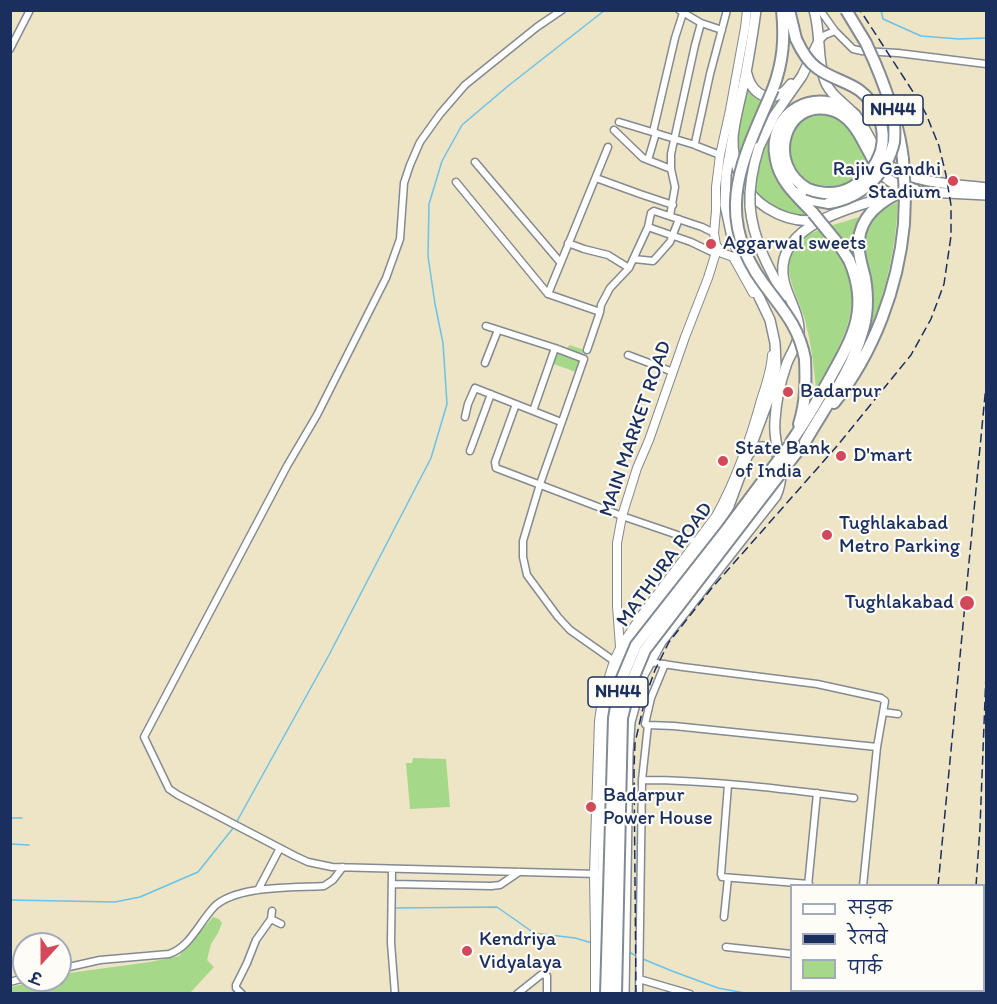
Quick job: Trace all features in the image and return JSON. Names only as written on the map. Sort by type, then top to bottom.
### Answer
[{"type":"highway","name":"MATHURA ROAD","points":[[606,993],[614,718],[620,683],[636,645],[727,529],[791,442],[800,422],[805,401],[806,373],[804,352],[799,337],[789,317],[763,282],[746,252],[739,233],[736,207],[737,186],[747,149],[773,89],[781,64],[784,35],[782,10]]},
{"type":"highway","points":[[789,10],[793,32],[804,54],[822,72],[865,95],[878,114],[883,136],[880,154],[874,167],[852,187],[839,193],[823,194],[808,189],[796,181],[786,165],[783,152],[785,138],[794,121],[811,110],[824,109],[854,120]]},
{"type":"highway","name":"MATHURA ROAD","points":[[616,993],[622,718],[630,686],[645,650],[838,398],[863,358],[883,316],[894,279],[902,242],[905,196],[900,139],[884,84],[866,43],[846,10]]},
{"type":"highway","points":[[791,442],[848,347],[856,321],[859,296],[853,270],[844,253],[784,181],[774,153],[776,136],[784,120],[793,110],[820,100],[836,103],[842,106],[854,120],[866,148],[885,176],[894,183],[915,190]]},
{"type":"highway","points":[[784,181],[806,198],[822,202],[837,202],[859,192],[873,181],[884,167],[894,142],[894,114]]},
{"type":"highway","points":[[805,442],[844,374],[865,324],[866,290],[858,244],[863,225],[878,205],[896,194]]},
{"type":"main road","name":"MATHURA ROAD","points":[[600,993],[599,943],[602,903],[598,874],[604,742],[609,695],[618,661],[729,506],[772,387],[776,366],[770,320],[737,258],[725,205],[726,175],[756,10]]},
{"type":"main road","points":[[814,10],[824,80],[890,166],[901,173],[937,185],[987,195]]},
{"type":"main road","points":[[795,314],[763,255],[753,227],[750,206],[751,178],[759,147],[770,123],[797,84],[819,40]]},
{"type":"main road","points":[[746,71],[754,91],[771,97],[780,95],[808,64]]},
{"type":"main road","points":[[733,135],[735,160],[741,178],[749,191],[762,205],[775,213],[797,220],[816,221],[896,194],[937,185]]},
{"type":"main road","points":[[956,188],[987,181]]},
{"type":"main road","points":[[956,188],[987,188]]},
{"type":"main road","points":[[956,188],[961,198],[987,202]]},
{"type":"main road","points":[[624,993],[630,722],[643,675],[661,642],[778,492],[781,461],[775,435],[775,420],[786,365],[798,339],[799,328],[783,276],[785,256],[799,235],[827,218]]},
{"type":"main road","points":[[747,457],[755,448],[765,447],[776,452],[781,461]]},
{"type":"main road","points":[[729,506],[754,523]]},
{"type":"main road","points":[[600,821],[626,826]]},
{"type":"main road","points":[[602,903],[625,905]]},
{"type":"street","points":[[10,49],[30,10]]},
{"type":"street","points":[[562,10],[537,27],[465,85],[420,142],[404,183],[400,239],[386,278],[317,415],[287,466],[145,733],[145,741],[170,789],[178,795],[308,862],[332,867],[598,874],[599,943],[595,993]]},
{"type":"street","points":[[695,145],[708,82],[727,10]]},
{"type":"street","points":[[749,10],[753,32]]},
{"type":"street","points":[[717,251],[714,233],[720,155],[749,10]]},
{"type":"street","points":[[820,10],[835,32],[850,47],[858,50],[987,64]]},
{"type":"street","points":[[648,160],[681,12],[701,23],[722,30]]},
{"type":"street","points":[[670,216],[675,187],[671,169],[674,139],[701,23]]},
{"type":"street","points":[[819,40],[835,32]]},
{"type":"street","points":[[619,122],[720,155]]},
{"type":"street","points":[[614,130],[640,155],[671,169]]},
{"type":"street","points":[[548,294],[608,147]]},
{"type":"street","points":[[475,162],[560,262]]},
{"type":"street","points":[[596,178],[673,205]]},
{"type":"street","points":[[456,182],[548,294],[600,312]]},
{"type":"street","points":[[587,350],[601,305],[610,288],[629,268],[634,259],[653,211],[714,233]]},
{"type":"street","points":[[634,259],[654,260],[663,252],[674,235],[679,219]]},
{"type":"street","points":[[620,648],[641,616],[716,516],[731,486],[756,418],[772,359],[767,325],[737,258],[648,227]]},
{"type":"street","points":[[568,243],[608,255],[629,268]]},
{"type":"street","name":"MAIN MARKET ROAD","points":[[618,661],[620,648],[617,543],[622,516],[637,468],[717,251]]},
{"type":"street","points":[[486,326],[584,359],[540,484],[522,549],[527,575],[563,623],[618,661]]},
{"type":"street","points":[[485,363],[498,330]]},
{"type":"street","points":[[533,411],[555,348]]},
{"type":"street","points":[[628,355],[673,372]]},
{"type":"street","points":[[465,417],[476,388],[561,422]]},
{"type":"street","points":[[470,451],[491,394]]},
{"type":"street","points":[[516,404],[495,465],[500,470],[698,542]]},
{"type":"street","points":[[650,662],[817,684],[885,701],[877,747],[863,884]]},
{"type":"street","points":[[639,993],[642,780],[647,726],[645,724],[651,698],[664,664]]},
{"type":"street","points":[[883,712],[898,714]]},
{"type":"street","points":[[647,726],[650,724],[663,725],[877,747]]},
{"type":"street","points":[[642,780],[685,781],[854,798]]},
{"type":"street","points":[[728,785],[722,877],[797,884]]},
{"type":"street","points":[[808,884],[817,793]]},
{"type":"street","points":[[626,826],[641,827]]},
{"type":"street","points":[[258,890],[280,848]]},
{"type":"street","points":[[72,966],[100,960],[169,954],[185,944],[215,906],[231,897],[258,890],[324,885],[333,880],[343,867]]},
{"type":"street","points":[[392,869],[391,943],[394,993]]},
{"type":"street","points":[[392,884],[500,885],[520,872]]},
{"type":"street","points":[[724,917],[728,878]]},
{"type":"street","points":[[242,993],[236,985],[256,940],[271,919],[272,911]]},
{"type":"street","points":[[271,919],[281,924]]},
{"type":"street","points":[[726,947],[790,954]]},
{"type":"street","points":[[517,993],[542,974],[548,979],[547,993]]},
{"type":"street","points":[[639,979],[690,993]]},
{"type":"green space","points":[[747,87],[770,101],[781,100],[761,131],[754,147],[763,151],[771,131],[773,132],[770,146],[773,170],[785,189],[811,217],[797,216],[771,206],[751,187],[744,175],[739,161],[737,139]]},
{"type":"green space","points":[[822,113],[836,116],[849,126],[870,160],[858,177],[844,186],[828,189],[814,187],[801,180],[792,168],[787,154],[790,136],[798,123],[811,115]]},
{"type":"green space","points":[[898,202],[890,265],[872,327],[863,249],[864,238],[873,218]]},
{"type":"green space","points":[[859,217],[855,257],[845,261],[851,278],[852,294],[847,328],[833,360],[816,389],[809,337],[791,280],[789,259],[792,250],[805,237]]},
{"type":"green space","points":[[555,345],[567,348],[570,345],[584,350],[576,372],[548,362]]},
{"type":"green space","points":[[413,758],[446,759],[450,807],[410,809],[406,763],[412,763]]},
{"type":"green space","points":[[213,917],[219,919],[222,923],[211,944],[207,960],[214,967],[190,993],[11,993],[12,987],[12,992],[72,992],[72,973],[179,956]]},
{"type":"waterway","points":[[236,823],[329,655],[431,458],[447,404],[443,343],[428,256],[429,204],[442,161],[462,125],[605,10]]},
{"type":"waterway","points":[[881,10],[883,19],[921,36],[959,39],[986,38]]},
{"type":"waterway","points":[[10,818],[22,818]]},
{"type":"waterway","points":[[10,900],[115,902],[140,897],[198,872],[234,827]]},
{"type":"waterway","points":[[10,844],[29,845]]},
{"type":"waterway","points":[[396,908],[497,907],[534,933],[575,938],[592,943]]},
{"type":"waterway","points":[[629,952],[638,957]]},
{"type":"waterway","points":[[643,959],[718,988],[750,994]]},
{"type":"railway","points":[[636,994],[635,743],[646,695],[655,670],[669,642],[711,589],[837,446],[911,355],[931,319],[944,284],[951,236],[951,205],[939,146],[919,101],[860,10]]},
{"type":"railway","points":[[938,884],[986,385]]},
{"type":"railway","points":[[976,884],[986,674]]},
{"type":"place","name":"Rajiv Gandhi Stadium","points":[[953,181]]},
{"type":"place","name":"Aggarwal sweets","points":[[711,244]]},
{"type":"place","name":"Badarpur","points":[[788,392]]},
{"type":"place","name":"D'mart","points":[[841,456]]},
{"type":"place","name":"State Bank of India","points":[[723,461]]},
{"type":"place","name":"Tughlakabad Metro Parking","points":[[827,535]]},
{"type":"place","name":"Tughlakabad","points":[[967,603]]},
{"type":"place","name":"Badarpur Power House","points":[[591,807]]},
{"type":"place","name":"Kendriya Vidyalaya","points":[[467,951]]}]
